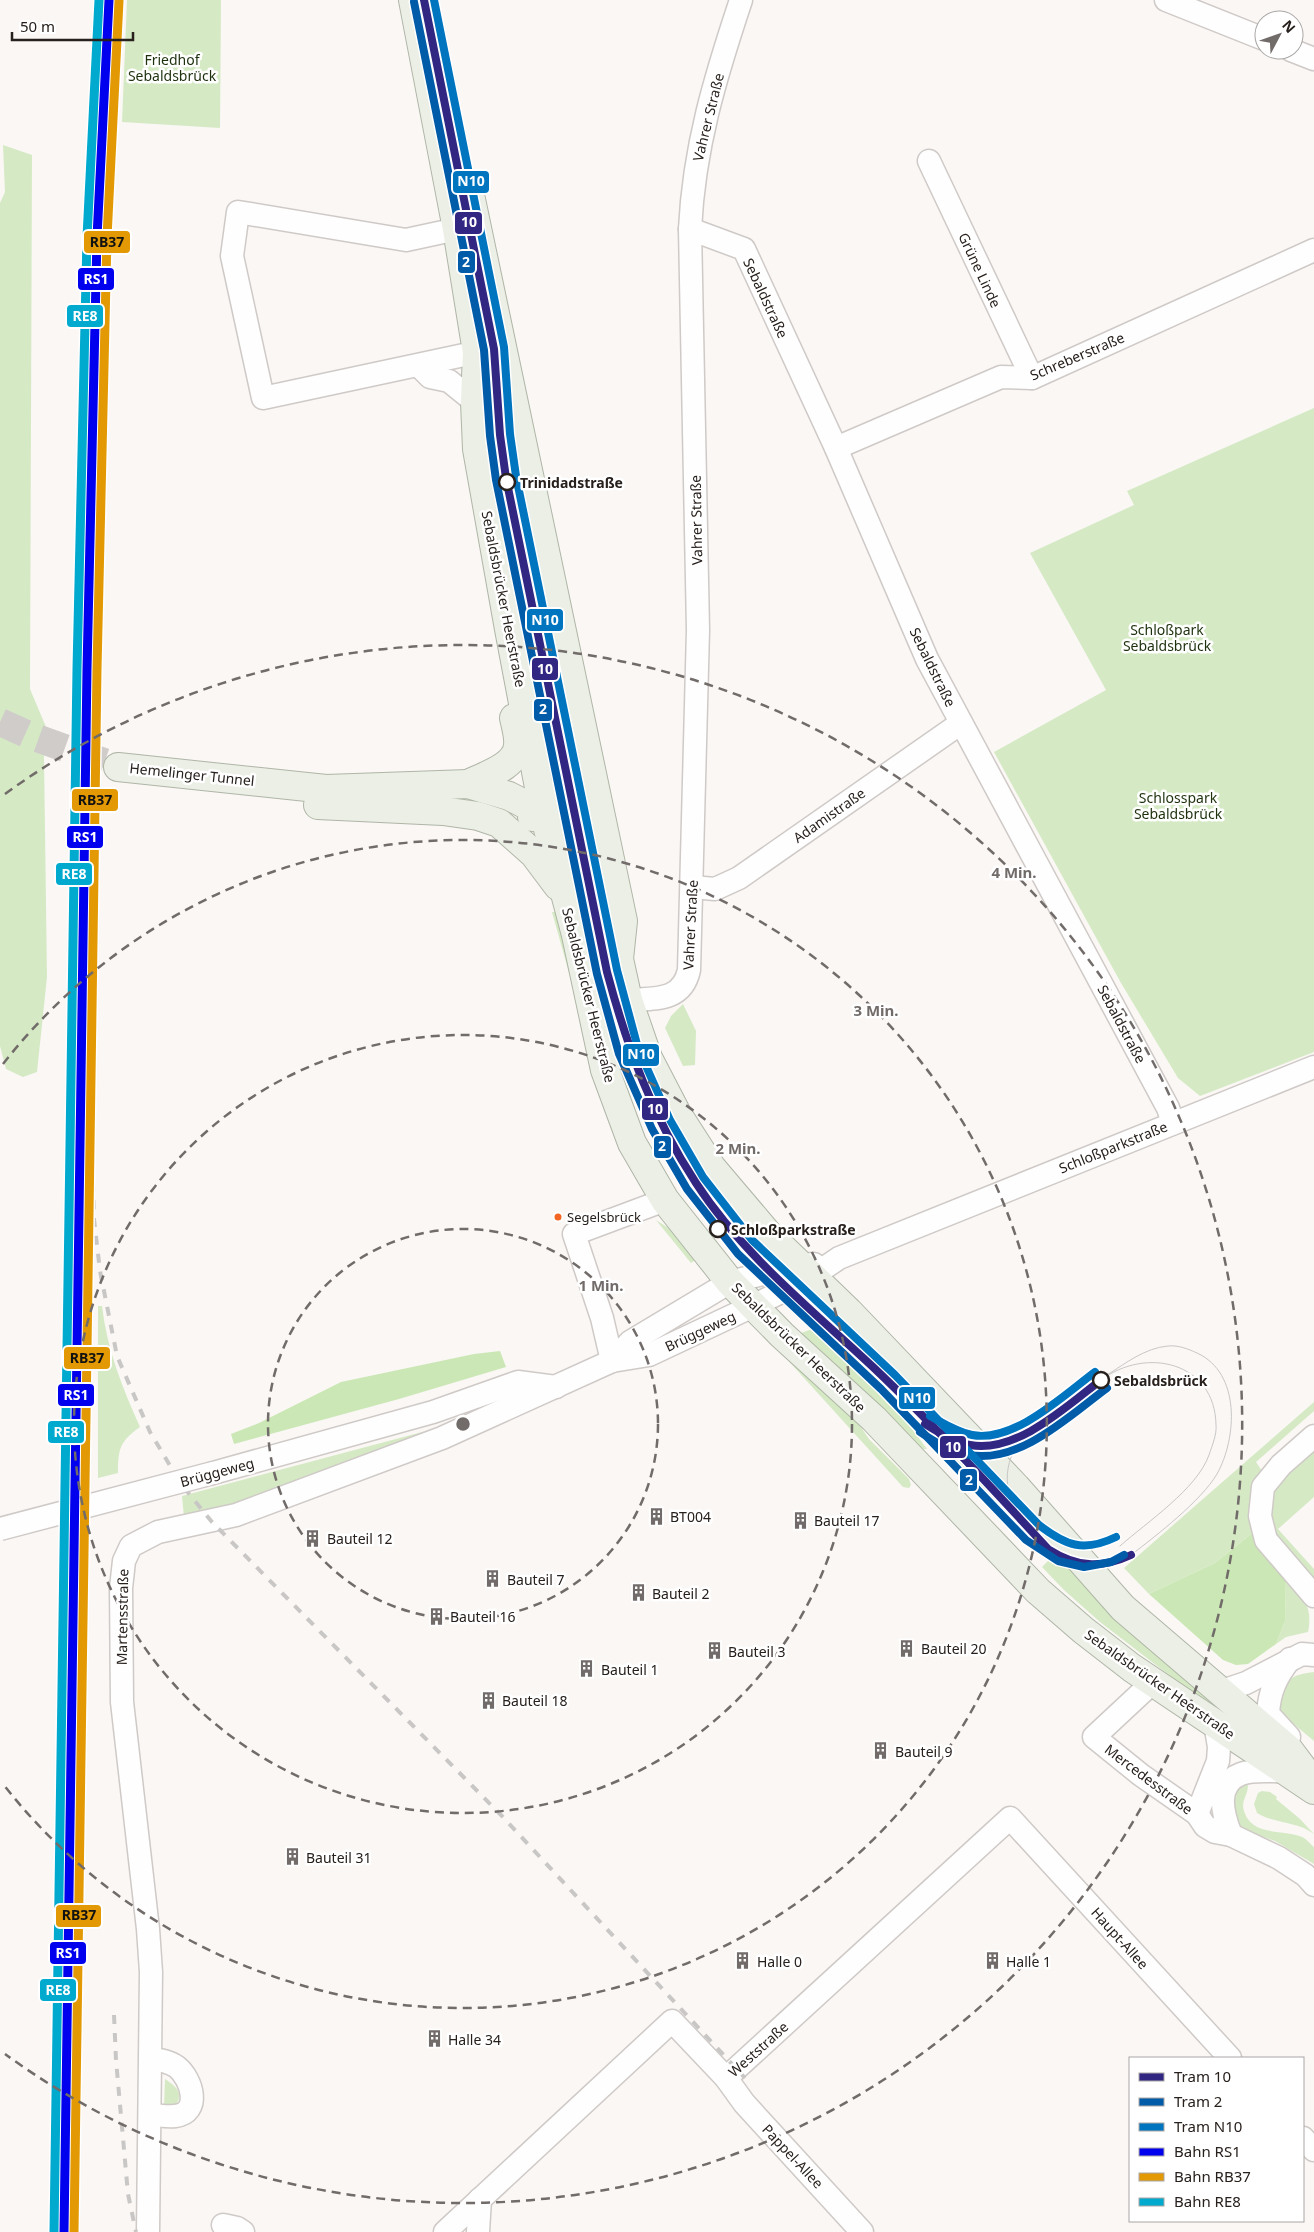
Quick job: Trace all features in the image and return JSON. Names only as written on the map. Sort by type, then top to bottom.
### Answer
[{"type":"main road","name":"Sebaldsbrücker Heerstraße","points":[[412,0],[457,230],[477,352],[475,402],[477,449],[544,814],[563,894],[576,935],[605,1070],[632,1143],[665,1200],[730,1282],[753,1306],[874,1419],[1038,1591],[1083,1630],[1153,1682],[1215,1723],[1287,1761],[1314,1782]]},
{"type":"main road","name":"Sebaldsbrücker Heerstraße","points":[[431,0],[584,743],[623,921],[618,959],[628,1000],[648,1058],[676,1112],[712,1168],[768,1234],[813,1268],[849,1312],[954,1421],[1076,1553],[1123,1608],[1222,1691],[1314,1790]]},
{"type":"main road","points":[[468,784],[502,768],[516,755],[518,746],[502,655],[509,629]]},
{"type":"main road","points":[[499,823],[524,820],[544,814],[563,794],[584,743]]},
{"type":"main road","name":"Hemelinger Tunnel","points":[[563,894],[550,873],[534,854],[499,823],[478,816],[443,811],[303,804],[227,797],[118,767],[326,788],[468,784],[510,796],[544,814],[579,852],[592,870],[601,893],[618,959]]},
{"type":"street","name":"Vahrer Straße","points":[[628,1000],[669,996],[680,990],[686,982],[689,970],[698,630],[690,229],[692,189],[698,147],[709,102],[741,0]]},
{"type":"street","points":[[1166,0],[1254,35]]},
{"type":"street","name":"Grüne Linde","points":[[929,161],[1032,378]]},
{"type":"street","points":[[457,230],[406,240],[238,212],[232,256],[263,398],[503,347]]},
{"type":"street","name":"Sebaldstraße","points":[[690,229],[744,249],[836,448],[927,659],[1163,1099],[1173,1123]]},
{"type":"street","name":"Schreberstraße","points":[[836,448],[1001,377],[1032,378],[1314,250]]},
{"type":"street","points":[[419,366],[430,377],[449,381],[475,402]]},
{"type":"street","name":"Adamistraße","points":[[692,887],[715,889],[739,878],[961,723]]},
{"type":"street","name":"Schloßparkstraße","points":[[813,1268],[1314,1067]]},
{"type":"street","points":[[612,1361],[602,1318],[574,1234],[665,1200]]},
{"type":"street","name":"Brüggeweg","points":[[612,1361],[630,1342],[730,1282],[813,1268]]},
{"type":"street","name":"Brüggeweg","points":[[433,1412],[480,1421],[612,1361],[649,1355],[753,1306],[813,1268]]},
{"type":"street","name":"Brüggeweg","points":[[0,1529],[213,1473],[433,1412],[518,1382],[556,1387]]},
{"type":"street","name":"Martensstraße","points":[[148,2232],[151,2115],[151,1972],[148,1929],[122,1702],[121,1588],[124,1561],[131,1546],[158,1532],[236,1515],[442,1438],[480,1421]]},
{"type":"street","points":[[1314,1436],[1281,1465],[1263,1488],[1260,1516],[1266,1540],[1314,1596]]},
{"type":"street","points":[[1222,1691],[1246,1683],[1302,1654],[1314,1655]]},
{"type":"street","points":[[1231,1836],[1224,1819],[1222,1797],[1229,1782],[1242,1774],[1287,1761],[1289,1737],[1268,1714],[1269,1696],[1278,1676],[1290,1659]]},
{"type":"street","name":"Mercedesstraße","points":[[1153,1682],[1094,1736],[1135,1770],[1197,1814],[1205,1826],[1215,1832],[1231,1836],[1279,1858],[1305,1875],[1314,1885]]},
{"type":"street","name":"Mercedesstraße","points":[[1197,1814],[1218,1761],[1219,1747],[1215,1723]]},
{"type":"street","name":"Haupt-Allee","points":[[1010,1818],[1229,2057]]},
{"type":"street","name":"Weststraße","points":[[445,2232],[672,2021],[726,2078],[1010,1818]]},
{"type":"street","points":[[151,2059],[168,2061],[177,2068],[192,2088],[192,2102],[186,2111],[176,2116],[151,2115]]},
{"type":"street","name":"Pappel-Allee","points":[[726,2078],[744,2103],[862,2232]]},
{"type":"street","points":[[1304,2139],[1314,2150]]},
{"type":"street","points":[[478,2232],[480,2200]]},
{"type":"green space","name":"Friedhof Sebaldsbrück","points":[[127,0],[221,0],[220,128],[122,122]]},
{"type":"green space","points":[[3,145],[32,155],[30,689],[46,727],[44,758],[47,977],[37,1072],[23,1077],[6,1069],[0,1046],[0,203],[5,192]]},
{"type":"green space","name":"Schlosspark Sebaldsbrück","points":[[1314,408],[1314,1052],[1200,1096],[1178,1078],[1121,983],[994,752],[1106,690],[1030,553],[1134,505],[1127,491]]},
{"type":"green space","points":[[587,785],[606,874],[585,846],[573,788]]},
{"type":"green space","points":[[552,912],[559,912],[576,979],[573,987]]},
{"type":"green space","points":[[683,1004],[696,1031],[695,1065],[683,1066],[665,1028],[671,1016]]},
{"type":"green space","points":[[656,1220],[673,1231],[697,1259],[691,1263]]},
{"type":"green space","points":[[98,1306],[102,1306],[104,1322],[116,1368],[140,1427],[124,1441],[120,1452],[118,1473],[98,1478]]},
{"type":"green space","points":[[812,1329],[899,1412],[927,1449],[906,1440],[793,1336]]},
{"type":"green space","points":[[775,1346],[850,1411],[869,1439],[909,1479],[911,1485],[909,1488],[903,1487]]},
{"type":"green space","points":[[500,1351],[506,1367],[399,1399],[234,1444],[231,1434],[259,1423],[341,1382],[474,1354]]},
{"type":"green space","points":[[1314,1402],[1314,1411],[1256,1462],[1264,1474],[1255,1531],[1215,1563],[1149,1594],[1124,1568]]},
{"type":"green space","points":[[426,1431],[388,1449],[220,1508],[184,1517],[182,1496]]},
{"type":"green space","points":[[940,1442],[966,1469],[960,1473],[939,1449],[937,1445]]},
{"type":"green space","points":[[1314,1446],[1314,1497],[1278,1529],[1314,1569],[1314,1583],[1283,1547],[1270,1520],[1269,1505],[1273,1491],[1282,1476]]},
{"type":"green space","points":[[980,1482],[1001,1506],[998,1513],[974,1488]]},
{"type":"green space","points":[[1255,1531],[1286,1574],[1285,1621],[1276,1644],[1248,1664],[1236,1665],[1223,1660],[1149,1594],[1215,1563]]},
{"type":"green space","points":[[1051,1558],[1075,1569],[1261,1739],[1195,1695],[1100,1622],[1064,1590],[1042,1567]]},
{"type":"green space","points":[[1286,1574],[1297,1588],[1308,1608],[1308,1632],[1286,1637],[1276,1644],[1285,1621]]},
{"type":"green space","points":[[1314,1672],[1314,1741],[1277,1710],[1287,1682],[1291,1678],[1304,1673]]},
{"type":"green space","points":[[1247,1782],[1248,1789],[1243,1807],[1248,1819],[1261,1829],[1295,1835],[1305,1839],[1314,1847],[1314,1864],[1275,1841],[1247,1831],[1239,1826],[1233,1817],[1232,1793]]},
{"type":"green space","points":[[1262,1791],[1270,1792],[1277,1797],[1276,1799],[1300,1819],[1314,1834],[1300,1827],[1264,1817],[1257,1813],[1254,1804],[1258,1793]]},
{"type":"green space","points":[[165,2079],[178,2091],[179,2098],[174,2107],[164,2106]]},
{"type":"tunnel","points":[[0,722],[31,736],[118,767]]},
{"type":"tram line","name":"10","points":[[424,0],[494,349],[500,435],[506,478],[607,972],[623,1027],[654,1107],[696,1183],[756,1258],[918,1411],[1048,1549],[1069,1560],[1089,1564],[1120,1560],[1131,1555]]},
{"type":"tram line","name":"N10","points":[[434,0],[504,347],[510,434],[516,476],[617,970],[638,1048],[670,1120],[703,1177],[752,1240],[895,1375],[1039,1525],[1057,1538],[1075,1545],[1094,1545],[1116,1537]]},
{"type":"tram line","name":"2","points":[[414,2],[484,350],[490,436],[496,480],[597,974],[619,1054],[652,1129],[687,1189],[738,1254],[881,1389],[1026,1540],[1058,1561],[1084,1567],[1111,1562],[1124,1555]]},
{"type":"tram line","points":[[1107,1375],[1151,1350],[1160,1347],[1176,1346],[1197,1353],[1211,1362],[1222,1375],[1228,1391],[1231,1408],[1228,1443],[1224,1459],[1217,1474],[1190,1506],[1131,1555]]},
{"type":"tram line","points":[[1101,1380],[1119,1370],[1138,1364],[1157,1363],[1175,1366],[1191,1374],[1204,1387],[1213,1404],[1216,1425],[1215,1436],[1209,1455],[1203,1468],[1194,1480],[1170,1504],[1120,1546]]},
{"type":"tram line","name":"N10","points":[[930,1416],[966,1434],[988,1436],[1005,1432],[1038,1415],[1095,1372]]},
{"type":"tram line","name":"10","points":[[925,1424],[941,1434],[964,1444],[987,1446],[1005,1442],[1040,1426],[1101,1380]]},
{"type":"tram line","name":"2","points":[[920,1432],[943,1446],[962,1454],[988,1456],[1007,1452],[1043,1435],[1107,1388]]},
{"type":"tram line","points":[[1020,1518],[1010,1496],[1007,1474],[1013,1452],[1027,1432]]},
{"type":"railway","points":[[92,1146],[94,1219],[100,1271],[117,1356],[150,1432],[181,1484],[212,1522],[501,1815],[745,2078]]},
{"type":"railway","points":[[114,2015],[116,2060],[128,2194],[136,2232]]},
{"type":"rail line","name":"RE8","points":[[54,2232],[77,669],[87,237],[99,0]]},
{"type":"rail line","name":"RS1","points":[[64,2232],[87,669],[97,237],[109,0]]},
{"type":"rail line","name":"RB37","points":[[74,2232],[97,669],[107,237],[119,1]]},
{"type":"place","name":"Trinidadstraße","points":[[507,482]]},
{"type":"place","name":"Segelsbrück","points":[[558,1217]]},
{"type":"place","name":"Schloßparkstraße","points":[[718,1229]]},
{"type":"place","name":"Sebaldsbrück","points":[[1101,1380]]},
{"type":"place","name":"BT004","points":[[656,1516]]},
{"type":"place","name":"Bauteil 17","points":[[800,1520]]},
{"type":"place","name":"Bauteil 12","points":[[313,1538]]},
{"type":"place","name":"Bauteil 7","points":[[493,1579]]},
{"type":"place","name":"Bauteil 2","points":[[638,1593]]},
{"type":"place","name":"Bauteil 16","points":[[436,1616]]},
{"type":"place","name":"Bauteil 20","points":[[907,1648]]},
{"type":"place","name":"Bauteil 3","points":[[714,1651]]},
{"type":"place","name":"Bauteil 1","points":[[587,1669]]},
{"type":"place","name":"Bauteil 18","points":[[488,1700]]},
{"type":"place","name":"Bauteil 9","points":[[881,1751]]},
{"type":"place","name":"Bauteil 31","points":[[292,1857]]},
{"type":"place","name":"Halle 0","points":[[743,1961]]},
{"type":"place","name":"Halle 1","points":[[992,1961]]},
{"type":"place","name":"Halle 34","points":[[434,2039]]},
{"type":"park label","name":"Schloßpark Sebaldsbrück","points":[[1167,638]]}]
